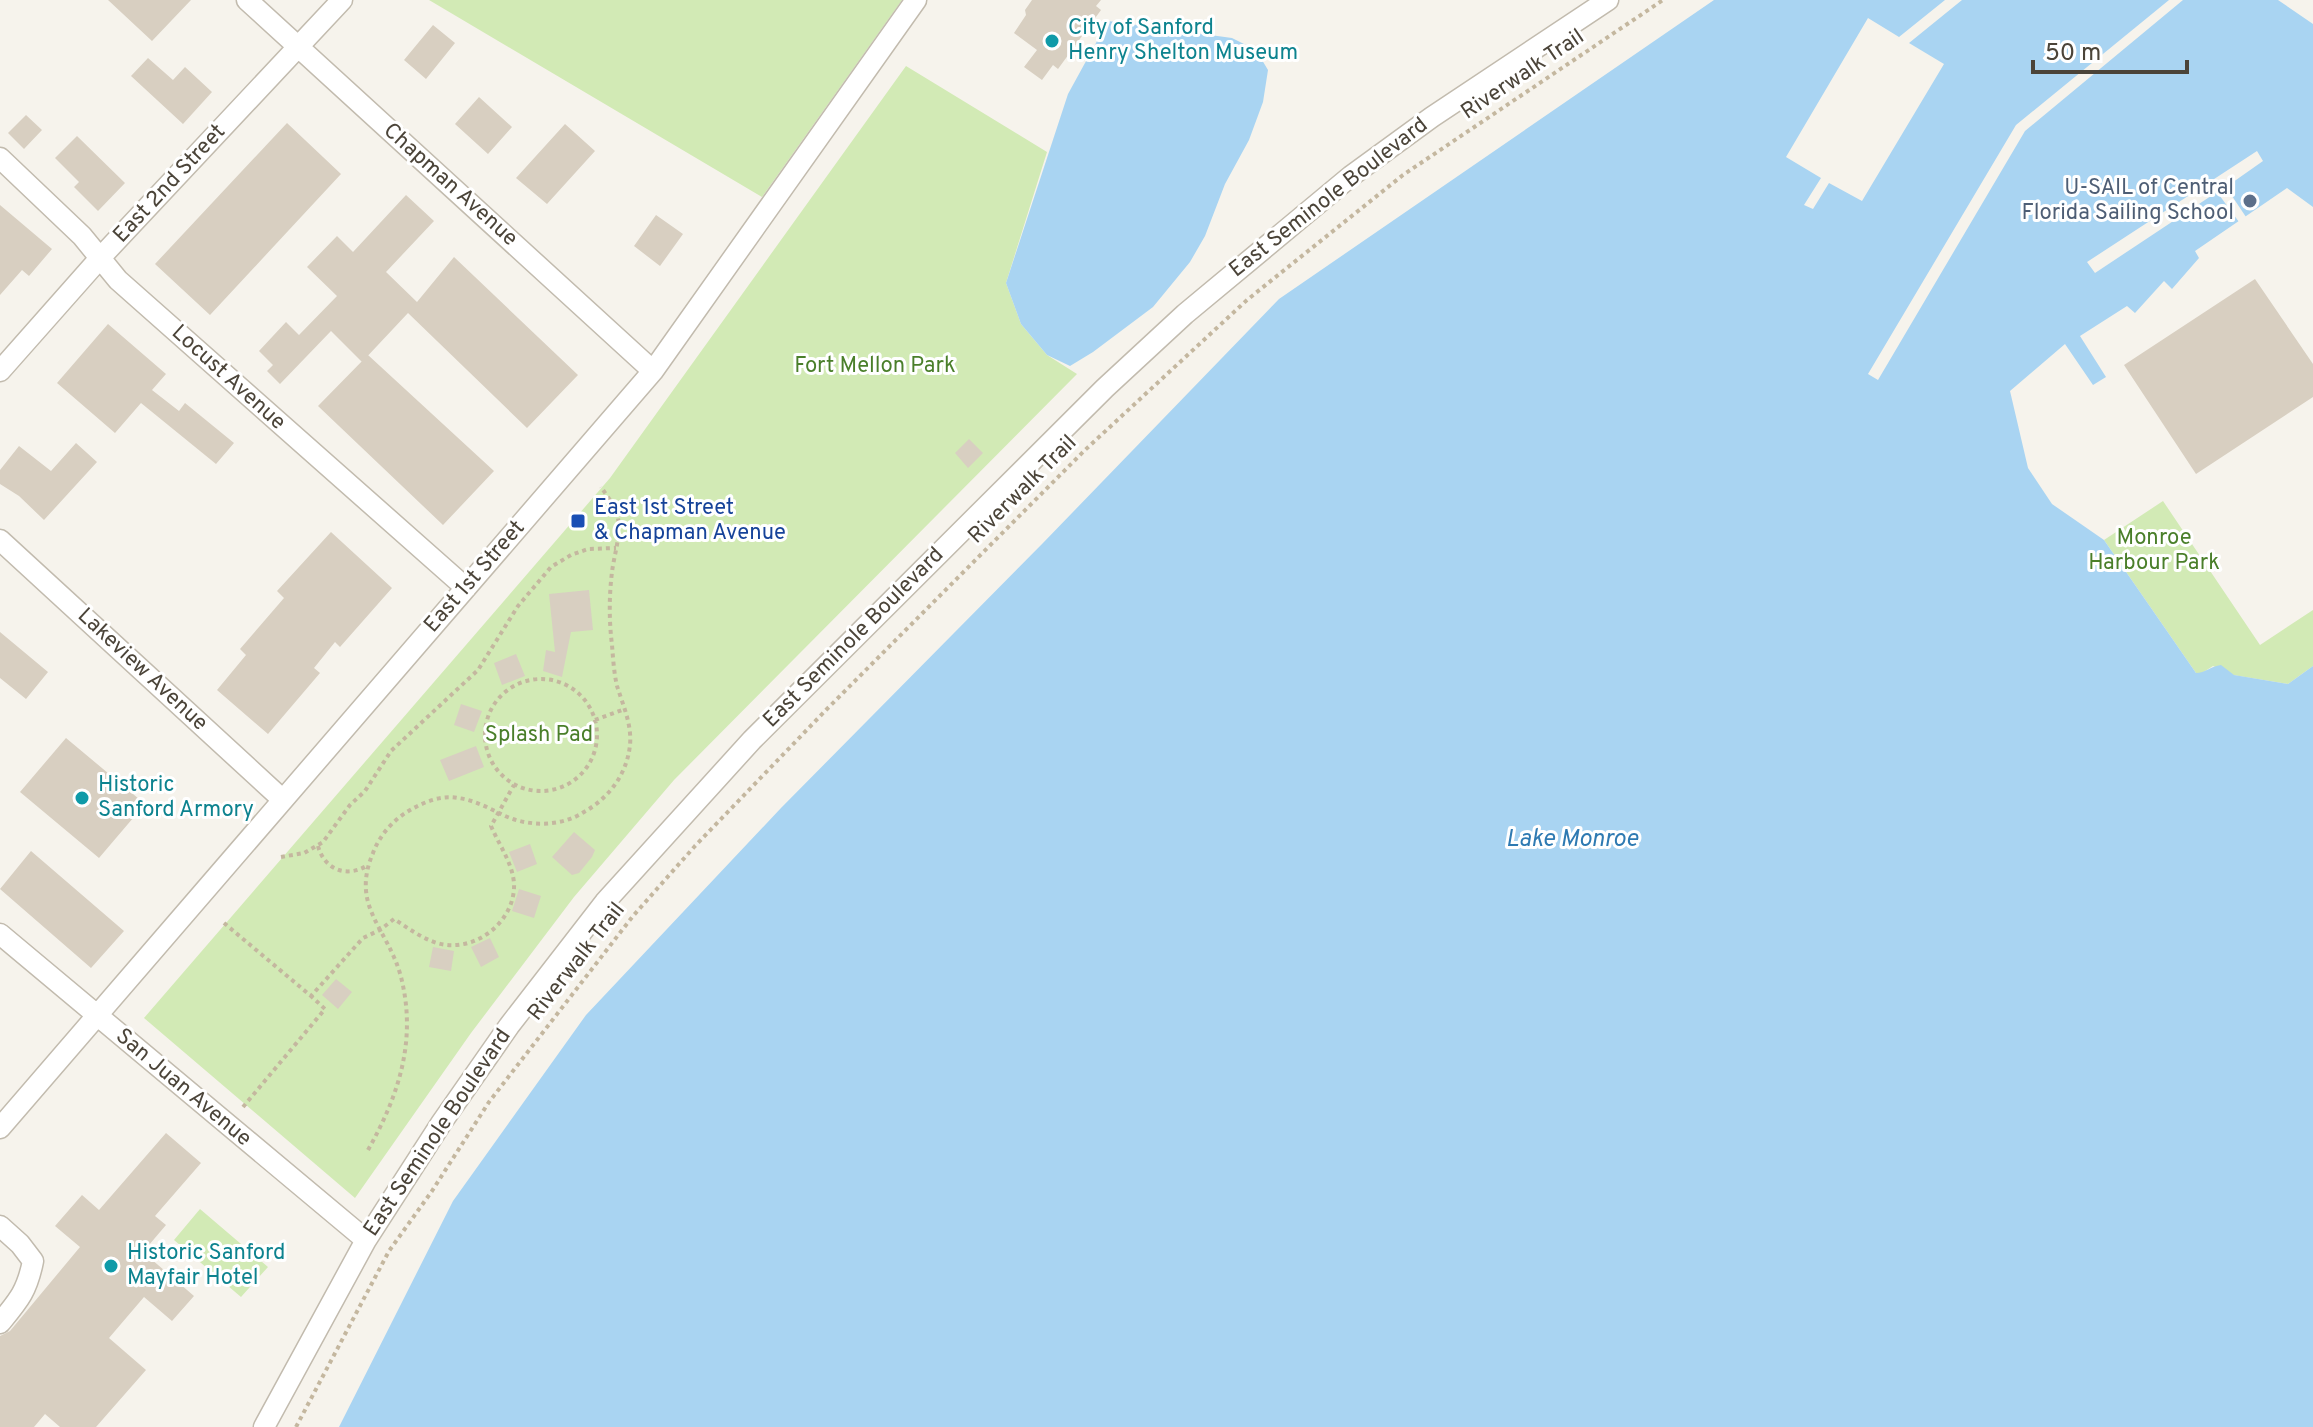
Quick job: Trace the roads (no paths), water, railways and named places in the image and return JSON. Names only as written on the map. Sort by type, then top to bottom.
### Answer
[{"type":"street","name":"Chapman Avenue","points":[[247,0],[653,371]]},
{"type":"street","name":"East 2nd Street","points":[[0,371],[100,258],[342,0]]},
{"type":"street","name":"East 1st Street","points":[[0,1128],[653,371],[916,0]]},
{"type":"street","name":"East Seminole Boulevard","points":[[264,1427],[366,1240],[442,1122],[554,966],[605,902],[683,815],[785,707],[1105,388],[1196,305],[1351,176],[1432,117],[1608,0]]},
{"type":"street","name":"Locust Avenue","points":[[0,158],[82,236],[118,280],[466,588]]},
{"type":"street","name":"Lakeview Avenue","points":[[0,540],[283,800]]},
{"type":"street","name":"San Juan Avenue","points":[[0,934],[366,1240]]},
{"type":"street","points":[[0,1226],[33,1261],[22,1296],[0,1323]]},
{"type":"water","name":"Lake Monroe","points":[[1714,0],[2278,0],[2313,24],[2313,207],[2287,188],[2195,251],[2199,258],[2172,289],[2164,281],[2135,313],[2127,306],[2080,336],[2106,377],[2093,385],[2065,344],[2010,391],[2028,468],[2052,504],[2104,540],[2196,673],[2221,665],[2234,675],[2288,684],[2313,666],[2313,1427],[339,1427],[453,1201],[586,1015],[781,808],[1279,299]]},
{"type":"water","points":[[1108,21],[1232,38],[1256,50],[1268,70],[1263,102],[1249,140],[1225,184],[1205,236],[1190,262],[1153,307],[1070,366],[1047,355],[1021,324],[1006,283],[1068,94]]},
{"type":"place","name":"City of Sanford Henry Shelton Museum","points":[[1052,41]]},
{"type":"place","name":"U-SAIL of Central Florida Sailing School","points":[[2250,201]]},
{"type":"place","name":"East 1st Street & Chapman Avenue","points":[[578,521]]},
{"type":"place","name":"Historic Sanford Armory","points":[[82,798]]},
{"type":"place","name":"Historic Sanford Mayfair Hotel","points":[[111,1266]]},
{"type":"park label","name":"Fort Mellon Park","points":[[875,366]]},
{"type":"park label","name":"Monroe Harbour Park","points":[[2154,550]]},
{"type":"park label","name":"Splash Pad","points":[[539,735]]}]
